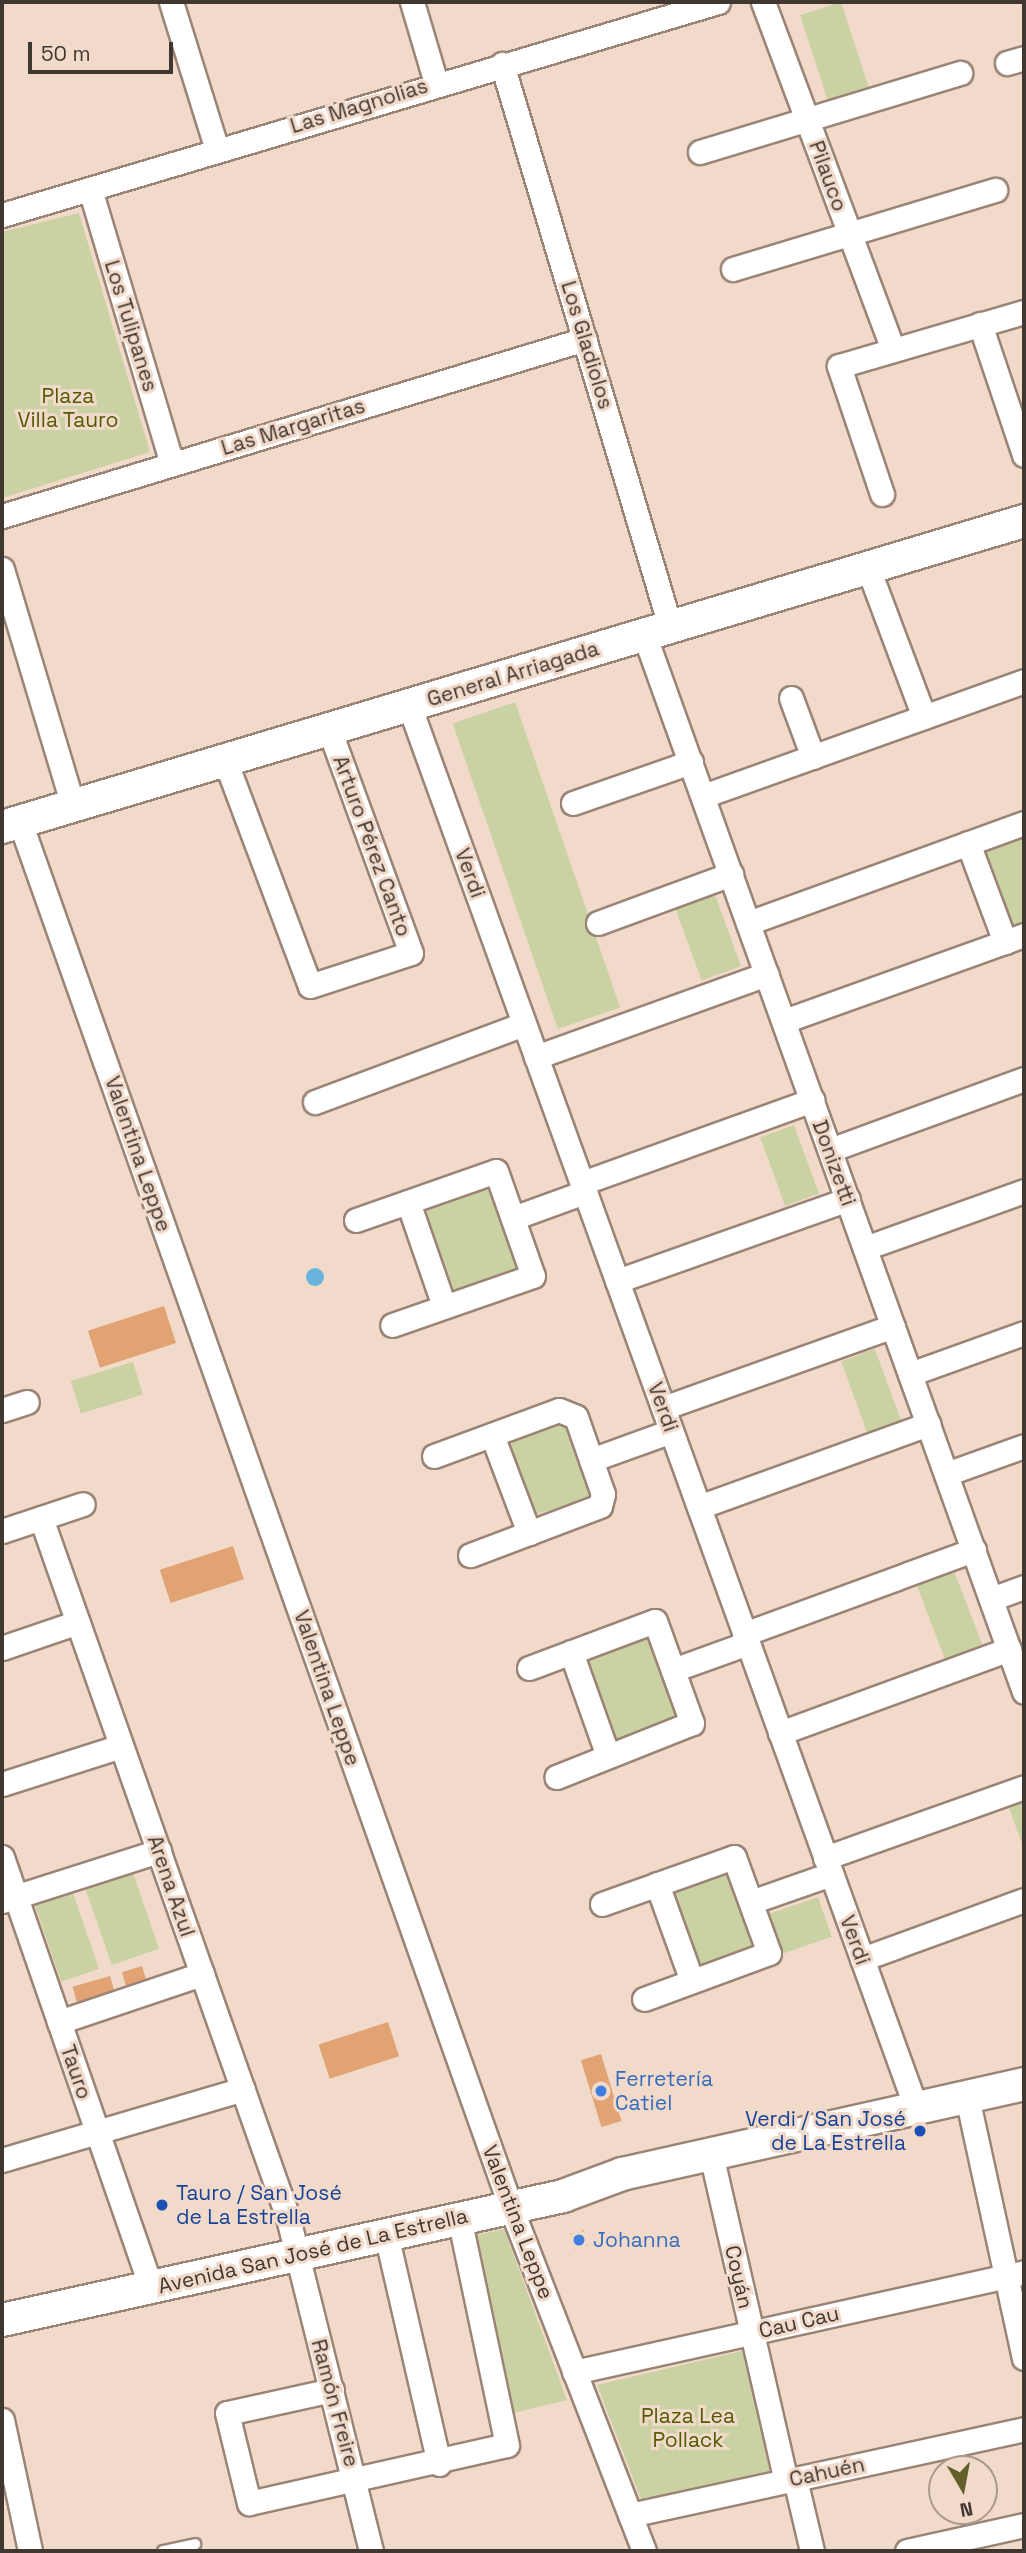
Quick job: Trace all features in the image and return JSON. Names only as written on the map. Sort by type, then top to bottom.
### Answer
[{"type":"main road","name":"General Arriagada","points":[[11,824],[1024,521]]},
{"type":"main road","name":"Avenida San José de La Estrella","points":[[294,2247],[386,2234],[459,2218],[575,2175],[622,2174],[1024,2084]]},
{"type":"main road","name":"Avenida San José de La Estrella","points":[[2,2320],[148,2280],[508,2199]]},
{"type":"main road","name":"Avenida San José de La Estrella","points":[[2,2305],[148,2280]]},
{"type":"street","points":[[172,2],[217,150]]},
{"type":"street","points":[[412,2],[436,83]]},
{"type":"street","name":"Las Magnolias","points":[[2,215],[502,64],[652,10],[718,2]]},
{"type":"street","name":"Pilauco","points":[[764,2],[892,350]]},
{"type":"street","name":"Los Gladiolos","points":[[502,64],[585,339],[657,630]]},
{"type":"street","points":[[700,152],[960,73]]},
{"type":"street","name":"Los Tulipanes","points":[[90,189],[172,464]]},
{"type":"street","points":[[733,269],[995,190]]},
{"type":"street","points":[[882,494],[839,366],[1024,312]]},
{"type":"street","points":[[980,324],[1024,456]]},
{"type":"street","name":"Las Margaritas","points":[[2,516],[585,339]]},
{"type":"street","points":[[868,568],[924,717]]},
{"type":"street","points":[[2,569],[72,806]]},
{"type":"street","name":"Donizetti","points":[[657,630],[691,762],[1024,1692]]},
{"type":"street","points":[[703,796],[1024,681]]},
{"type":"street","points":[[790,698],[813,757]]},
{"type":"street","name":"Verdi","points":[[409,705],[916,2108]]},
{"type":"street","name":"Arturo Pérez Canto","points":[[225,760],[310,986],[411,953],[329,729]]},
{"type":"street","points":[[573,803],[691,762]]},
{"type":"street","points":[[748,923],[1024,823]]},
{"type":"street","name":"Valentina Leppe","points":[[11,824],[508,2199],[643,2551]]},
{"type":"street","points":[[784,1021],[1015,938],[968,844]]},
{"type":"street","points":[[598,923],[731,874]]},
{"type":"street","points":[[536,1057],[767,974]]},
{"type":"street","points":[[315,1102],[524,1024]]},
{"type":"street","points":[[830,1150],[1024,1079]]},
{"type":"street","points":[[513,1218],[584,1187],[812,1100]]},
{"type":"street","points":[[356,1220],[496,1171],[533,1276],[392,1325]]},
{"type":"street","points":[[865,1248],[1024,1191]]},
{"type":"street","points":[[617,1281],[848,1199]]},
{"type":"street","points":[[408,1202],[444,1306]]},
{"type":"street","points":[[663,1408],[893,1325]]},
{"type":"street","points":[[910,1374],[1024,1333]]},
{"type":"street","points":[[2,1410],[27,1402]]},
{"type":"street","points":[[434,1457],[569,1410],[591,1460],[600,1506],[470,1555]]},
{"type":"street","points":[[699,1507],[928,1424]]},
{"type":"street","points":[[591,1460],[671,1431]]},
{"type":"street","points":[[492,1435],[529,1533]]},
{"type":"street","points":[[946,1474],[1024,1446]]},
{"type":"street","points":[[2,1531],[83,1504]]},
{"type":"street","name":"Arena Azul","points":[[41,1518],[243,2089],[294,2247]]},
{"type":"street","points":[[673,1670],[746,1638],[974,1550]]},
{"type":"street","points":[[991,1599],[1024,1587]]},
{"type":"street","points":[[529,1668],[655,1621],[692,1723],[556,1777]]},
{"type":"street","points":[[2,1648],[78,1622]]},
{"type":"street","points":[[780,1733],[1009,1649]]},
{"type":"street","points":[[571,1652],[608,1756]]},
{"type":"street","points":[[2,1784],[121,1746]]},
{"type":"street","points":[[751,1902],[828,1866],[1024,1787]]},
{"type":"street","points":[[9,1899],[159,1851]]},
{"type":"street","name":"Tauro","points":[[2,1857],[9,1899],[59,2022],[148,2280]]},
{"type":"street","points":[[602,1904],[734,1857],[769,1953],[644,1999]]},
{"type":"street","points":[[657,1884],[692,1982]]},
{"type":"street","points":[[862,1959],[1024,1900]]},
{"type":"street","points":[[59,2022],[202,1974]]},
{"type":"street","points":[[2,2160],[243,2089]]},
{"type":"street","points":[[967,2097],[1015,2274],[1024,2358]]},
{"type":"street","name":"Coyán","points":[[711,2154],[752,2332],[812,2551]]},
{"type":"street","points":[[331,2390],[227,2413],[249,2503],[439,2464],[507,2445],[459,2218]]},
{"type":"street","points":[[386,2234],[439,2464]]},
{"type":"street","name":"Ramón Freire","points":[[294,2247],[356,2480],[371,2551]]},
{"type":"street","name":"Cau Cau","points":[[574,2372],[1015,2274]]},
{"type":"street","points":[[2,2420],[30,2551]]},
{"type":"street","name":"Cahuén","points":[[630,2515],[1024,2429]]},
{"type":"street","points":[[907,2551],[1024,2525]]},
{"type":"lane","points":[[163,2551],[195,2544]]},
{"type":"green space","points":[[841,2],[869,87],[828,100],[800,15]]},
{"type":"green space","name":"Plaza Villa Tauro","points":[[79,213],[150,452],[2,498],[2,232]]},
{"type":"green space","points":[[515,702],[620,1007],[558,1029],[453,723]]},
{"type":"green space","points":[[1024,831],[1024,923],[1005,930],[976,848]]},
{"type":"green space","points":[[714,892],[741,966],[702,981],[675,906]]},
{"type":"green space","points":[[794,1125],[819,1194],[785,1206],[760,1137]]},
{"type":"green space","points":[[491,1182],[520,1272],[448,1296],[419,1205]]},
{"type":"green space","points":[[875,1349],[901,1421],[868,1434],[841,1361]]},
{"type":"green space","points":[[133,1362],[143,1395],[81,1414],[71,1381]]},
{"type":"green space","points":[[561,1416],[569,1420],[594,1490],[589,1499],[533,1515],[505,1439]]},
{"type":"green space","points":[[954,1571],[982,1645],[945,1659],[917,1585]]},
{"type":"green space","points":[[650,1630],[683,1720],[611,1746],[579,1656]]},
{"type":"green space","points":[[1024,1799],[1024,1849],[1008,1805]]},
{"type":"green space","points":[[729,1863],[760,1949],[695,1972],[664,1887]]},
{"type":"green space","points":[[133,1873],[159,1949],[112,1965],[86,1889]]},
{"type":"green space","points":[[73,1893],[99,1969],[61,1982],[35,1906]]},
{"type":"green space","points":[[818,1897],[832,1937],[776,1956],[762,1916]]},
{"type":"green space","points":[[504,2229],[567,2400],[509,2414],[468,2237]]},
{"type":"green space","name":"Plaza Lea Pollack","points":[[746,2350],[770,2473],[643,2504],[597,2385]]},
{"type":"water","points":[[315,1268],[321,1271],[324,1277],[321,1283],[315,1286],[309,1283],[306,1277],[309,1271]]},
{"type":"building","points":[[164,1306],[176,1343],[100,1368],[88,1331]]},
{"type":"building","points":[[233,1546],[244,1579],[171,1603],[160,1570]]},
{"type":"building","points":[[142,1966],[147,1982],[127,1988],[122,1972]]},
{"type":"building","points":[[110,1976],[115,1993],[77,2004],[73,1987]]},
{"type":"building","points":[[388,2022],[399,2056],[330,2079],[319,2045]]},
{"type":"building","name":"Ferretería Catiel","points":[[601,2054],[621,2121],[601,2127],[581,2060]]},
{"type":"building","name":"Johanna","points":[[584,2230],[588,2246],[574,2249],[570,2233]]},
{"type":"place","name":"Ferretería Catiel","points":[[601,2091]]},
{"type":"place","name":"Verdi / San José de La Estrella","points":[[920,2131]]},
{"type":"place","name":"Tauro / San José de La Estrella","points":[[162,2205]]},
{"type":"place","name":"Johanna","points":[[579,2240]]}]
